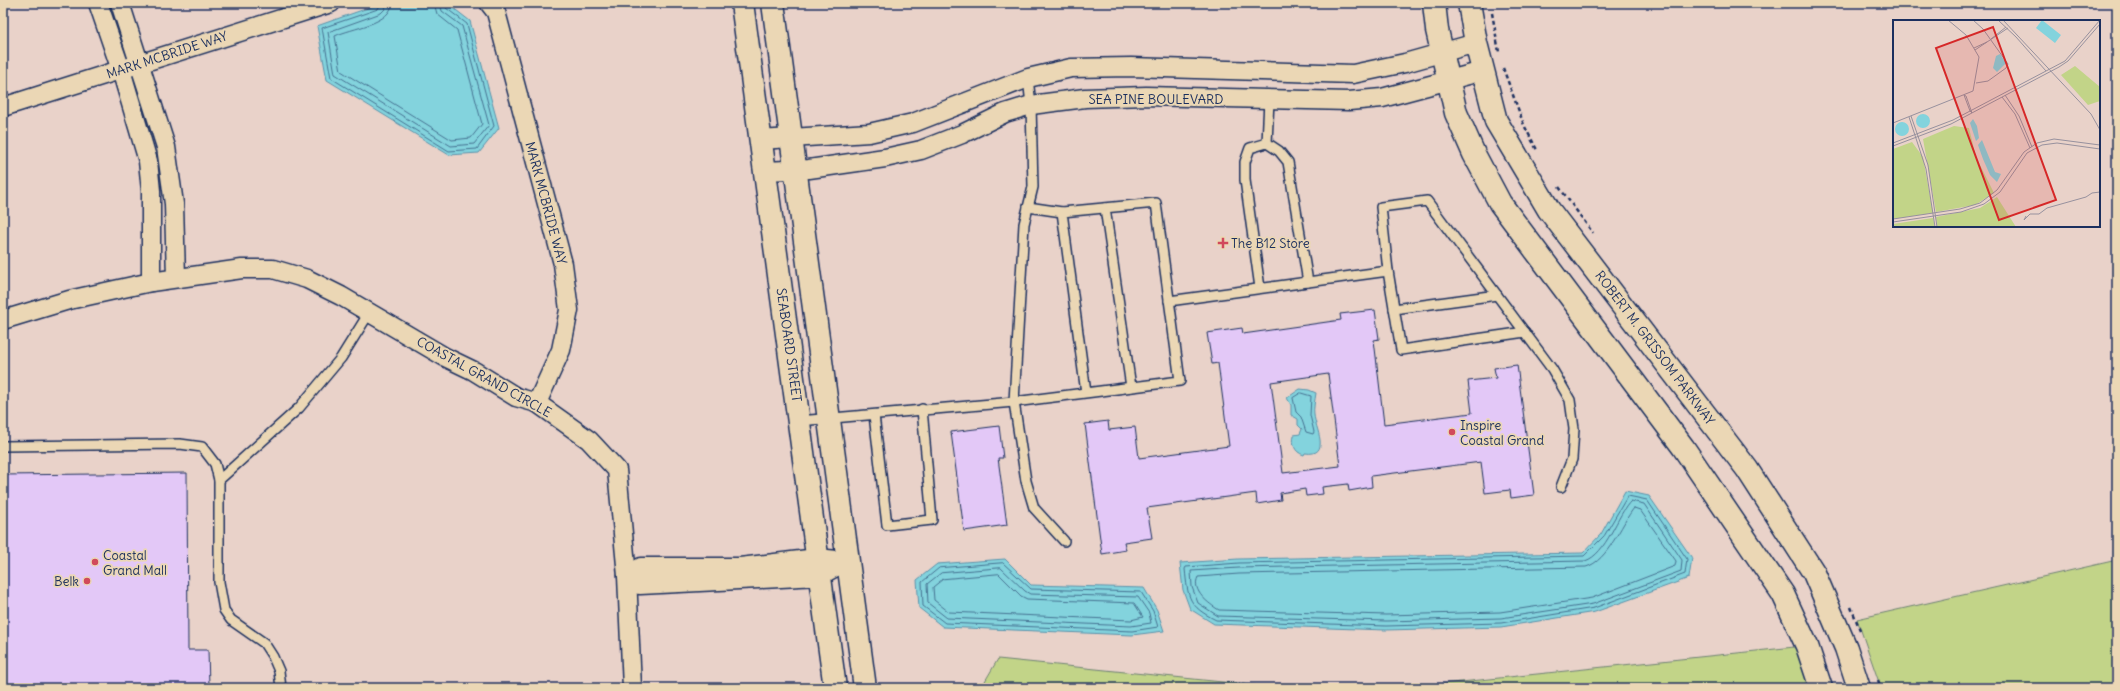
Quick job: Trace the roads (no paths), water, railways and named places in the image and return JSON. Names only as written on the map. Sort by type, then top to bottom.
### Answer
[{"type":"main road","name":"SEABOARD STREET","points":[[742,3],[835,688]]},
{"type":"main road","points":[[773,3],[865,688]]},
{"type":"main road","points":[[1434,3],[1442,52],[1456,113],[1474,154],[1500,203],[1683,447],[1783,594],[1807,646],[1821,688]]},
{"type":"main road","name":"ROBERT M. GRISSOM PARKWAY","points":[[1469,3],[1476,44],[1496,121],[1549,210],[1747,469],[1814,573],[1846,648],[1859,688]]},
{"type":"street","points":[[98,3],[121,70],[148,161],[151,191],[150,282]]},
{"type":"street","points":[[120,3],[166,147],[174,204],[176,278]]},
{"type":"street","name":"MARK MCBRIDE WAY","points":[[3,107],[331,3]]},
{"type":"street","name":"MARK MCBRIDE WAY","points":[[489,3],[496,12],[563,264],[568,310],[567,317],[561,350],[538,404]]},
{"type":"street","points":[[760,140],[869,132],[913,123],[1028,78],[1071,68],[1130,67],[1266,70],[1353,74],[1406,63],[1476,44]]},
{"type":"street","points":[[1266,70],[1269,100]]},
{"type":"street","name":"SEA PINE BOULEVARD","points":[[765,171],[795,170],[885,158],[921,150],[962,134],[1005,113],[1031,105],[1085,98],[1146,96],[1349,101],[1382,98],[1448,82],[1483,71]]},
{"type":"street","name":"COASTAL GRAND CIRCLE","points":[[3,320],[68,300],[150,282],[242,269],[273,269],[307,280],[341,296],[445,357],[474,371],[516,397],[538,404],[590,440],[617,470],[627,576],[632,688]]},
{"type":"street","points":[[627,576],[641,567],[818,567],[847,561]]},
{"type":"lane","points":[[1028,78],[1031,105],[1033,186],[1024,224],[1014,402],[1026,481],[1034,508],[1064,541]]},
{"type":"lane","points":[[1267,143],[1269,100]]},
{"type":"lane","points":[[1260,288],[1245,180],[1245,162],[1250,148],[1267,143],[1279,150],[1288,162],[1308,282]]},
{"type":"lane","points":[[1525,332],[1401,350],[1388,271],[1381,207],[1427,201],[1525,332],[1552,369],[1570,400],[1574,429],[1572,459],[1561,488]]},
{"type":"lane","points":[[799,421],[1014,402],[1180,381],[1156,203],[1062,212],[1028,207]]},
{"type":"lane","points":[[1105,208],[1131,387]]},
{"type":"lane","points":[[1062,212],[1086,393]]},
{"type":"lane","points":[[1169,301],[1388,271]]},
{"type":"lane","points":[[1394,309],[1497,295]]},
{"type":"lane","points":[[219,480],[299,408],[341,358],[369,313]]},
{"type":"lane","points":[[874,415],[887,525],[932,520],[922,409]]},
{"type":"lane","points":[[3,446],[180,444],[202,447],[209,454],[215,464],[219,480],[219,582],[224,610],[231,620],[264,643],[273,657],[279,671],[281,688]]},
{"type":"water","points":[[382,3],[447,3],[470,21],[499,128],[479,153],[449,155],[327,80],[317,26]]},
{"type":"water","points":[[1300,389],[1309,390],[1316,393],[1314,412],[1320,440],[1318,450],[1313,453],[1305,453],[1304,455],[1298,452],[1294,447],[1294,435],[1300,434],[1302,429],[1298,425],[1298,419],[1291,415],[1291,405],[1287,398]]},
{"type":"water","points":[[1625,491],[1649,496],[1692,558],[1689,578],[1595,612],[1501,627],[1386,630],[1214,624],[1190,609],[1183,590],[1180,563],[1238,559],[1583,553],[1601,534]]},
{"type":"water","points":[[1005,559],[1031,585],[1144,588],[1157,610],[1164,631],[1132,635],[943,627],[919,608],[917,580],[937,564]]},
{"type":"place","name":"The B12 Store","points":[[1223,243]]},
{"type":"place","name":"Inspire Coastal Grand","points":[[1452,432]]},
{"type":"place","name":"Coastal Grand Mall","points":[[95,562]]},
{"type":"place","name":"Belk","points":[[87,581]]}]
